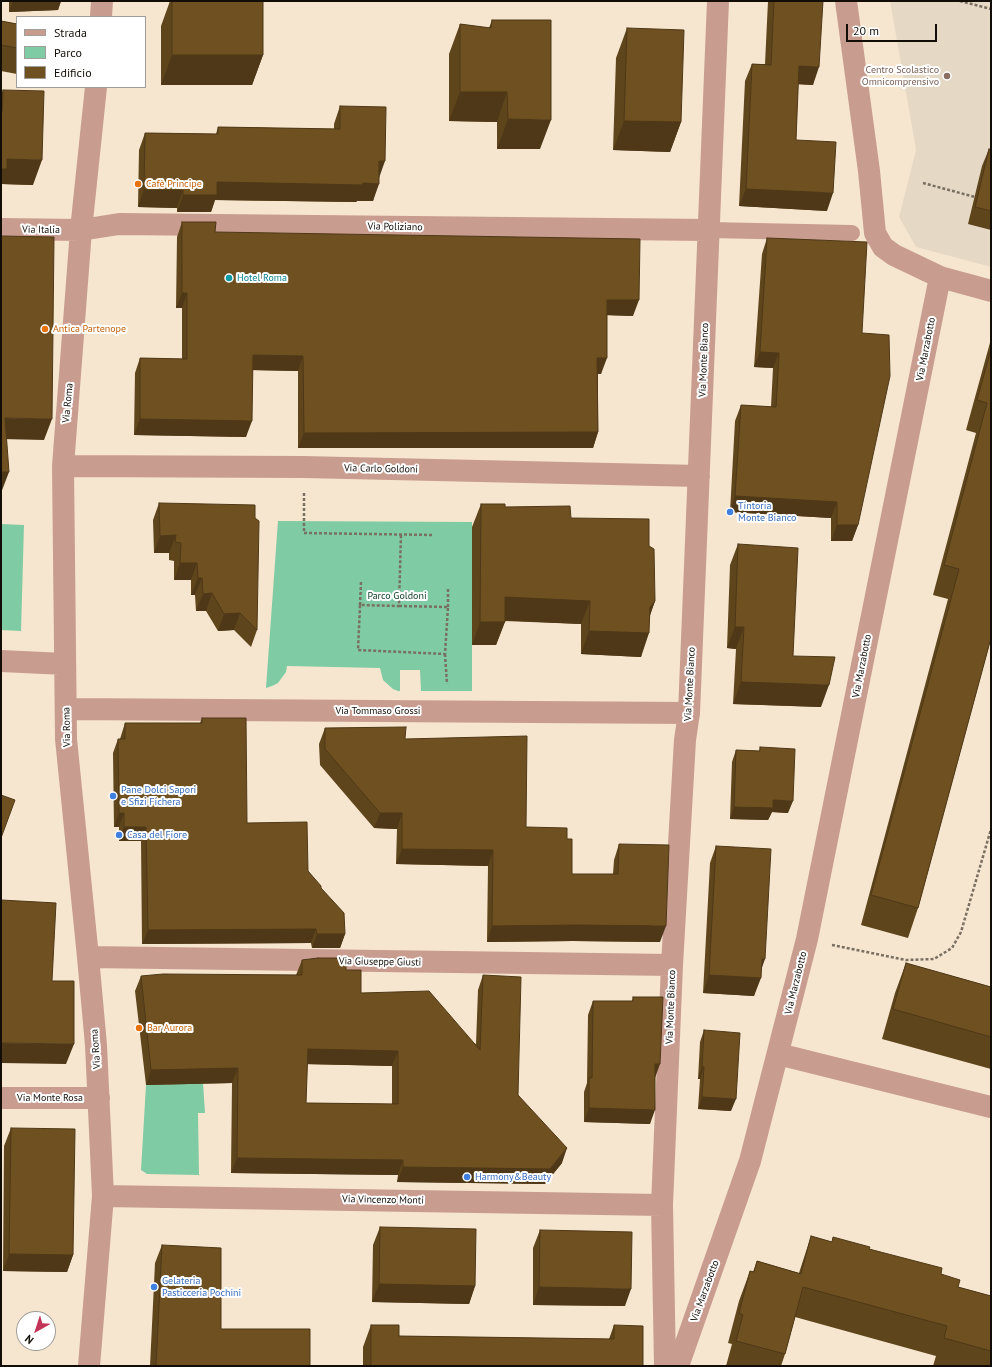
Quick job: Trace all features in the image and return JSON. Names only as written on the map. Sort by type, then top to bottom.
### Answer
[{"type":"street","points":[[101,16],[102,1]]},
{"type":"street","name":"Via Monte Bianco","points":[[665,1366],[662,1205],[672,966],[685,740],[689,713],[710,230],[718,1]]},
{"type":"street","points":[[846,1],[869,172],[875,233],[883,247],[888,251],[940,277],[991,291]]},
{"type":"street","name":"Via Roma","points":[[89,1366],[103,1196],[96,1045],[66,739],[63,466],[81,230],[96,88]]},
{"type":"street","name":"Via Poliziano","points":[[81,230],[119,224],[710,230]]},
{"type":"street","name":"Via Italia","points":[[1,229],[81,230]]},
{"type":"street","name":"Via Marzabotto","points":[[678,1366],[750,1161],[807,939],[940,277]]},
{"type":"street","name":"Via Carlo Goldoni","points":[[63,466],[303,467],[699,476]]},
{"type":"street","points":[[1,661],[65,664]]},
{"type":"street","name":"Via Tommaso Grossi","points":[[66,709],[689,713]]},
{"type":"street","name":"Via Giuseppe Giusti","points":[[88,957],[672,966]]},
{"type":"street","points":[[778,1054],[991,1107]]},
{"type":"street","name":"Via Monte Rosa","points":[[1,1098],[99,1098]]},
{"type":"street","name":"Via Vincenzo Monti","points":[[103,1196],[662,1205]]},
{"type":"lane","points":[[710,230],[852,233]]},
{"type":"path","points":[[960,1],[991,9]]},
{"type":"path","points":[[923,183],[975,197]]},
{"type":"path","points":[[303,467],[304,533],[434,535]]},
{"type":"path","points":[[399,606],[401,534]]},
{"type":"path","points":[[361,582],[358,650],[445,654],[448,589]]},
{"type":"path","points":[[360,605],[448,607]]},
{"type":"path","points":[[807,939],[864,953],[906,960],[934,958],[952,948],[962,932],[991,829]]},
{"type":"shaded area","name":"Centro Scolastico Omnicomprensivo","points":[[890,1],[991,1],[991,267],[916,247],[899,217],[916,150]]},
{"type":"green space","name":"Parco Goldoni","points":[[278,521],[472,522],[472,691],[421,691],[420,670],[400,670],[400,691],[398,691],[393,689],[383,680],[380,668],[287,666],[286,672],[278,683],[266,688]]},
{"type":"green space","points":[[1,524],[24,525],[21,631],[1,630]]},
{"type":"green space","points":[[203,1083],[205,1113],[198,1113],[199,1175],[147,1174],[141,1170],[146,1085]]},
{"type":"building","points":[[172,1],[263,1],[263,55],[172,55]]},
{"type":"building","points":[[774,1],[823,1],[819,67],[799,66],[796,140],[836,142],[833,193],[746,189],[752,64],[771,65]]},
{"type":"building","points":[[492,20],[551,20],[551,120],[508,119],[507,92],[460,92],[460,24],[491,28]]},
{"type":"building","points":[[1,21],[16,24],[16,48],[1,45]]},
{"type":"building","points":[[627,28],[684,30],[681,122],[624,121]]},
{"type":"building","points":[[3,90],[44,91],[42,160],[7,159],[7,169],[1,169],[1,112]]},
{"type":"building","points":[[340,106],[386,107],[385,161],[379,161],[379,184],[363,183],[362,185],[217,182],[217,195],[183,195],[183,190],[144,190],[145,133],[218,134],[218,127],[340,129]]},
{"type":"building","points":[[989,149],[991,150],[991,211],[975,207]]},
{"type":"building","points":[[182,222],[216,222],[215,232],[640,239],[639,300],[607,300],[607,358],[597,358],[598,432],[304,433],[303,356],[253,355],[252,421],[140,419],[140,358],[187,359],[187,293],[182,293]]},
{"type":"building","points":[[1,236],[54,237],[52,419],[5,418],[9,472],[1,472]]},
{"type":"building","points":[[767,238],[867,242],[862,333],[889,335],[890,376],[858,525],[837,525],[837,502],[735,496],[741,405],[776,407],[779,353],[760,352]]},
{"type":"building","points":[[991,349],[991,638],[918,908],[871,895],[959,569],[944,565],[987,403],[977,400]]},
{"type":"building","points":[[159,503],[255,505],[255,518],[259,521],[257,630],[240,613],[224,614],[212,593],[203,594],[202,578],[198,578],[197,563],[180,563],[181,543],[175,542],[176,535],[160,536]]},
{"type":"building","points":[[481,504],[505,504],[505,507],[570,506],[571,518],[649,519],[649,546],[654,549],[655,601],[650,607],[649,633],[589,631],[590,601],[505,597],[505,622],[480,622]]},
{"type":"building","points":[[738,544],[798,548],[793,656],[835,657],[829,685],[741,682],[744,627],[735,627]]},
{"type":"building","points":[[202,718],[246,718],[247,823],[307,822],[308,871],[344,913],[345,934],[317,934],[316,929],[148,930],[146,827],[124,827],[124,813],[119,813],[118,739],[125,739],[125,723],[202,723]]},
{"type":"building","points":[[406,727],[405,739],[527,736],[526,827],[567,828],[567,839],[572,839],[572,874],[618,874],[619,844],[669,845],[666,926],[492,926],[493,850],[402,849],[402,813],[380,813],[325,749],[325,728]]},
{"type":"building","points":[[760,747],[795,749],[793,801],[773,800],[773,808],[734,807],[736,750],[760,751]]},
{"type":"building","points":[[1,795],[15,800],[1,838]]},
{"type":"building","points":[[716,846],[771,849],[765,959],[762,959],[761,978],[709,975]]},
{"type":"building","points":[[1,900],[56,903],[52,981],[74,981],[74,1044],[1,1043]]},
{"type":"building","points":[[318,958],[346,958],[346,970],[361,970],[361,993],[429,991],[480,1050],[483,975],[521,977],[518,1095],[567,1148],[550,1169],[403,1167],[403,1160],[237,1158],[238,1068],[151,1070],[141,976],[163,974],[302,975],[302,960]],"holes":[[[308,1049],[398,1051],[398,1104],[306,1103]]]},
{"type":"building","points":[[906,963],[991,987],[991,1037],[893,1009]]},
{"type":"building","points":[[633,997],[663,997],[660,1064],[655,1064],[655,1110],[589,1108],[589,1078],[592,1078],[593,1001],[633,1001]]},
{"type":"building","points":[[704,1030],[740,1033],[736,1099],[702,1097]]},
{"type":"building","points":[[11,1128],[75,1129],[73,1255],[9,1254]]},
{"type":"building","points":[[380,1227],[476,1229],[475,1286],[379,1284]]},
{"type":"building","points":[[540,1230],[632,1232],[631,1289],[539,1287]]},
{"type":"building","points":[[811,1236],[832,1242],[833,1237],[870,1247],[869,1249],[942,1268],[941,1274],[960,1280],[958,1287],[991,1296],[991,1351],[944,1338],[947,1326],[803,1287],[785,1354],[736,1341],[743,1315],[739,1313],[750,1271],[754,1272],[757,1261],[801,1274]]},
{"type":"building","points":[[162,1245],[221,1248],[221,1329],[310,1329],[310,1366],[156,1366]]},
{"type":"building","points":[[371,1325],[399,1325],[399,1336],[614,1339],[614,1325],[643,1326],[643,1366],[371,1366]]},
{"type":"place","name":"Centro Scolastico Omnicomprensivo","points":[[947,76]]},
{"type":"place","name":"Cafè Principe","points":[[138,184]]},
{"type":"place","name":"Hotel Roma","points":[[229,278]]},
{"type":"place","name":"Antica Partenope","points":[[45,329]]},
{"type":"place","name":"Tintoria Monte Bianco","points":[[730,512]]},
{"type":"place","name":"Pane Dolci Sapori e Sfizi Fichera","points":[[113,796]]},
{"type":"place","name":"Casa del Fiore","points":[[119,835]]},
{"type":"place","name":"Bar Aurora","points":[[139,1028]]},
{"type":"place","name":"Harmony&Beauty","points":[[467,1177]]},
{"type":"place","name":"Gelateria Pasticceria Pochini","points":[[154,1287]]}]
